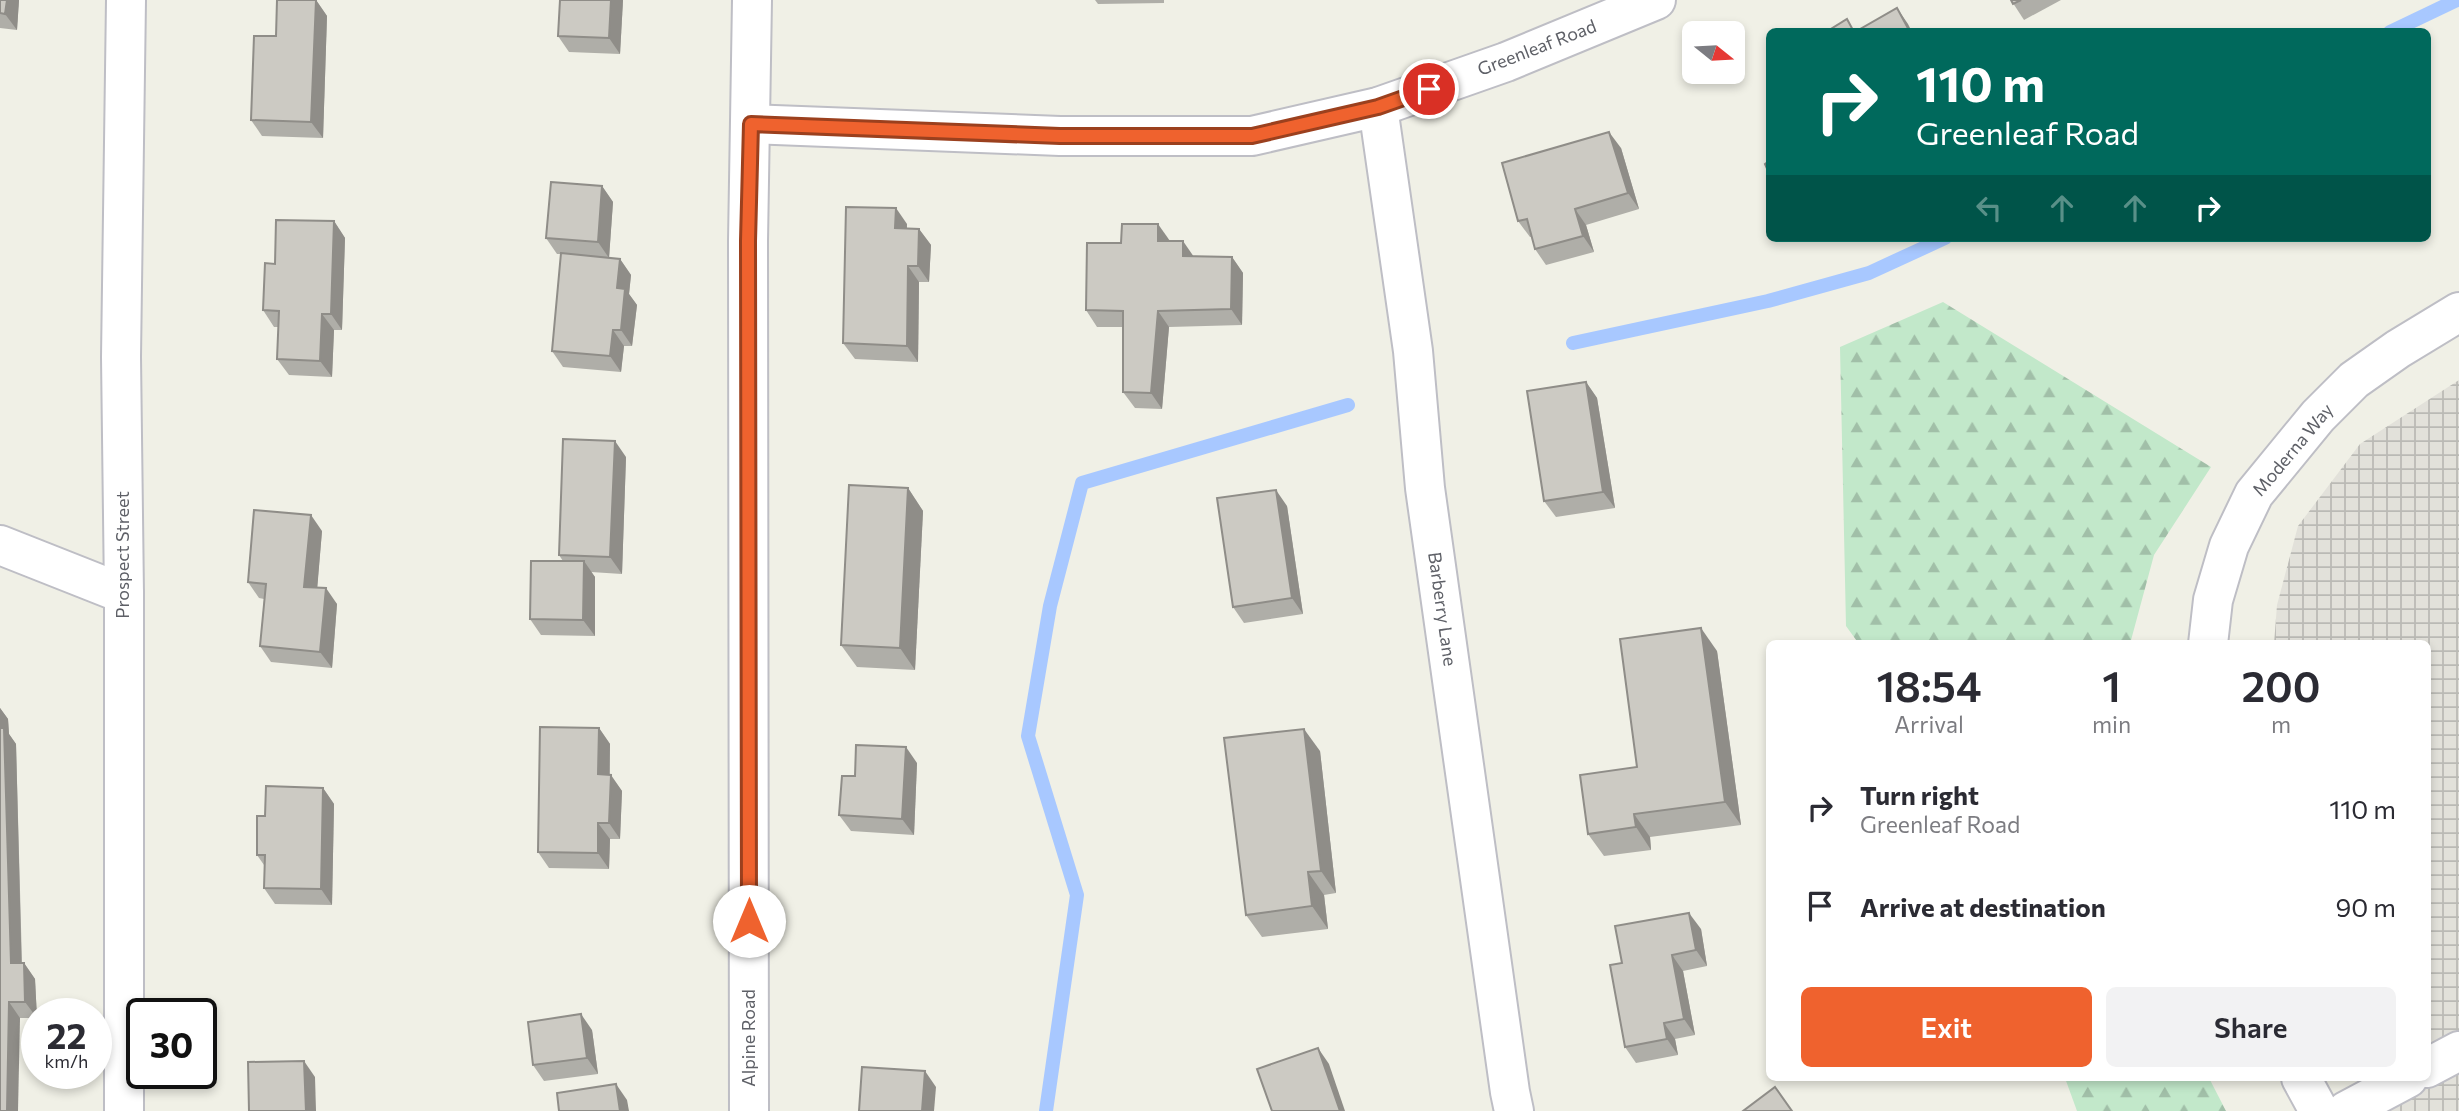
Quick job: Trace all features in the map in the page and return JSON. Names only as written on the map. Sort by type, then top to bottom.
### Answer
[{"type":"street","name":"Prospect Street","points":[[124,1111],[121,357],[126,0]]},
{"type":"street","name":"Alpine Road","points":[[749,1111],[748,241],[752,0]]},
{"type":"street","name":"Greenleaf Road","points":[[751,124],[1060,136],[1252,136],[1378,107],[1506,62],[1657,0]]},
{"type":"street","name":"Barberry Lane","points":[[1378,107],[1413,351],[1425,488],[1514,1111]]},
{"type":"street","name":"Moderna Way","points":[[2208,640],[2213,600],[2229,546],[2254,494],[2318,416],[2354,380],[2398,349],[2459,312]]},
{"type":"street","points":[[0,545],[124,594]]},
{"type":"street","points":[[2431,1066],[2459,1051]]},
{"type":"street","points":[[2303,1081],[2319,1111]]},
{"type":"street","points":[[2346,1111],[2402,1081]]},
{"type":"shaded area","points":[[2459,380],[2459,1111],[2382,1111],[2423,1081],[2431,1081],[2431,640],[2274,640],[2277,605],[2298,526],[2360,444]]},
{"type":"green space","points":[[1943,302],[2211,467],[2154,555],[2131,640],[1856,640],[1846,626],[1840,347]]},
{"type":"green space","points":[[2066,1081],[2211,1081],[2226,1111],[2077,1111]]},
{"type":"building","points":[[0,0],[7,0],[5,14],[0,13]]},
{"type":"building","points":[[277,0],[316,0],[311,122],[251,120],[254,36],[276,36]]},
{"type":"building","points":[[560,0],[611,0],[609,38],[558,36]]},
{"type":"building","points":[[1897,8],[1908,28],[1862,28]]},
{"type":"building","points":[[1847,19],[1852,28],[1832,28]]},
{"type":"building","points":[[1609,132],[1628,193],[1575,209],[1583,236],[1535,249],[1527,219],[1518,221],[1502,163]]},
{"type":"building","points":[[551,182],[602,186],[598,242],[546,238]]},
{"type":"building","points":[[846,207],[896,208],[895,228],[919,229],[918,266],[908,266],[907,346],[843,343]]},
{"type":"building","points":[[276,220],[334,221],[331,314],[322,314],[320,361],[277,359],[279,311],[263,310],[265,263],[275,264]]},
{"type":"building","points":[[1122,224],[1158,224],[1158,241],[1183,241],[1183,256],[1232,257],[1231,309],[1158,311],[1151,393],[1123,392],[1123,311],[1086,310],[1087,243],[1121,243]]},
{"type":"building","points":[[561,253],[620,259],[617,288],[625,289],[621,330],[613,330],[610,356],[552,351]]},
{"type":"building","points":[[1586,382],[1603,492],[1544,501],[1527,391]]},
{"type":"building","points":[[563,439],[615,441],[610,557],[559,555]]},
{"type":"building","points":[[849,485],[908,488],[900,648],[841,645]]},
{"type":"building","points":[[1276,490],[1292,598],[1233,607],[1217,498]]},
{"type":"building","points":[[254,510],[311,515],[304,587],[326,588],[320,652],[260,646],[266,584],[248,582]]},
{"type":"building","points":[[531,561],[584,561],[583,620],[530,619]]},
{"type":"building","points":[[1701,628],[1725,802],[1634,814],[1636,827],[1588,834],[1580,775],[1637,767],[1620,639]]},
{"type":"building","points":[[540,727],[599,728],[598,774],[611,775],[609,823],[598,823],[598,853],[538,852]]},
{"type":"building","points":[[0,728],[4,728],[11,963],[24,963],[25,998],[21,998],[21,1002],[9,1002],[7,1111],[0,1111]]},
{"type":"building","points":[[1304,729],[1321,871],[1308,872],[1312,906],[1246,915],[1224,738]]},
{"type":"building","points":[[856,745],[906,747],[902,819],[839,815],[842,776],[855,776]]},
{"type":"building","points":[[266,786],[323,788],[321,889],[264,888],[265,855],[257,855],[257,816],[265,816]]},
{"type":"building","points":[[1689,913],[1696,950],[1672,955],[1684,1019],[1664,1023],[1667,1039],[1625,1047],[1610,965],[1622,963],[1615,926]]},
{"type":"building","points":[[581,1014],[587,1058],[533,1065],[528,1022]]},
{"type":"building","points":[[1318,1048],[1340,1111],[1272,1111],[1257,1069]]},
{"type":"building","points":[[304,1061],[306,1111],[249,1111],[248,1062]]},
{"type":"building","points":[[862,1067],[925,1071],[922,1111],[859,1111]]},
{"type":"building","points":[[616,1084],[620,1111],[559,1111],[557,1093]]},
{"type":"building","points":[[1775,1087],[1792,1111],[1743,1111]]},
{"type":"waterway","points":[[2398,28],[2457,0]]},
{"type":"waterway","points":[[1573,343],[1768,301],[1869,273],[1936,242]]},
{"type":"waterway","points":[[1046,1111],[1077,895],[1028,736],[1050,606],[1082,483],[1348,405]]},
{"type":"route","points":[[749,921],[748,241],[751,124],[1060,136],[1252,136],[1378,107],[1429,89]]}]
